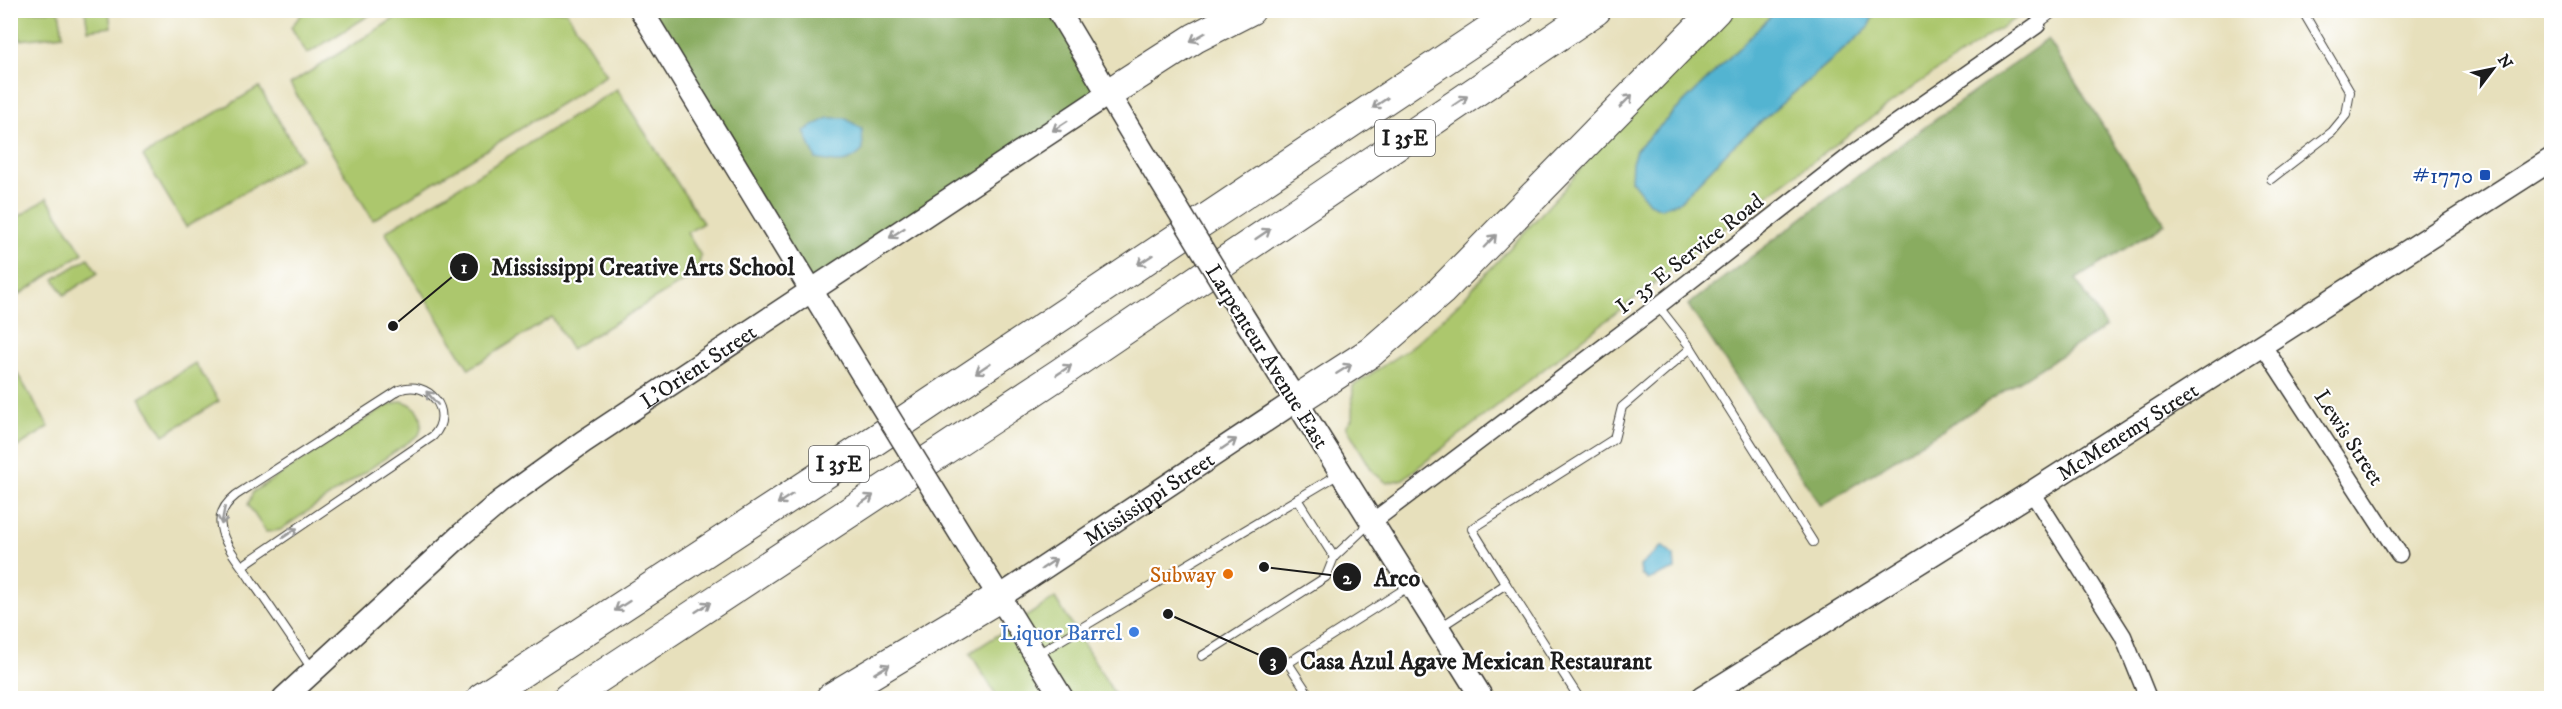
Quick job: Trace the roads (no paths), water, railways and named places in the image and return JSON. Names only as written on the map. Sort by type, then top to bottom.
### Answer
[{"type":"highway","points":[[1108,94],[1196,38],[1250,10]]},
{"type":"highway","name":"I 35E","points":[[482,699],[842,462],[1519,10]]},
{"type":"highway","name":"I 35E","points":[[568,699],[1059,374],[1596,10]]},
{"type":"highway","points":[[1295,401],[1371,352],[1441,291],[1716,10]]},
{"type":"highway","points":[[831,699],[1001,596]]},
{"type":"street","points":[[641,10],[953,522],[1001,596],[1036,655],[1052,695]]},
{"type":"street","name":"Larpenteur Avenue East","points":[[1058,10],[1295,401],[1482,699]]},
{"type":"street","name":"I- 35 E Service Road","points":[[1372,522],[1658,306],[1855,152],[2037,25]]},
{"type":"street","name":"L'Orient Street","points":[[284,699],[454,541],[501,501],[583,442],[1108,94]]},
{"type":"street","name":"McMenemy Street","points":[[1702,699],[2032,492],[2552,159]]},
{"type":"street","name":"Lewis Street","points":[[2262,344],[2399,554]]},
{"type":"street","name":"Mississippi Street","points":[[1001,596],[1295,401]]},
{"type":"street","points":[[2032,492],[2123,636],[2148,699]]},
{"type":"street","name":"L'Orient Street","points":[[299,699],[315,672]]},
{"type":"lane","points":[[2037,25],[2057,10]]},
{"type":"lane","points":[[2271,179],[2332,132],[2346,115],[2350,92],[2302,10]]},
{"type":"lane","points":[[1658,306],[1691,348],[1813,542]]},
{"type":"lane","points":[[1579,699],[1472,529],[1614,439],[1622,407],[1691,348]]},
{"type":"lane","points":[[242,566],[433,436],[442,419],[436,401],[420,387],[406,387],[399,390],[236,495],[226,503],[221,514],[221,527],[226,542],[242,566],[315,672]]},
{"type":"lane","points":[[1036,655],[1340,473]]},
{"type":"lane","points":[[1297,499],[1334,557]]},
{"type":"lane","points":[[1202,656],[1326,577],[1334,557],[1372,522]]},
{"type":"lane","points":[[1438,628],[1506,584]]},
{"type":"lane","points":[[1311,699],[1288,663],[1411,585]]},
{"type":"water","points":[[1776,11],[1875,11],[1868,28],[1731,148],[1679,202],[1661,208],[1649,203],[1631,180],[1632,163],[1636,150]]},
{"type":"water","points":[[828,118],[845,118],[862,129],[863,150],[858,155],[841,162],[816,159],[804,131]]},
{"type":"water","points":[[1662,546],[1674,556],[1675,569],[1648,580],[1641,574],[1640,566]]},
{"type":"place","name":"#1770","points":[[2485,175]]},
{"type":"place","name":"Mississippi Creative Arts School","points":[[393,326]]},
{"type":"place","name":"Arco","points":[[1264,567]]},
{"type":"place","name":"Subway","points":[[1228,574]]},
{"type":"place","name":"Casa Azul Agave Mexican Restaurant","points":[[1168,614]]},
{"type":"place","name":"Liquor Barrel","points":[[1134,632]]}]
